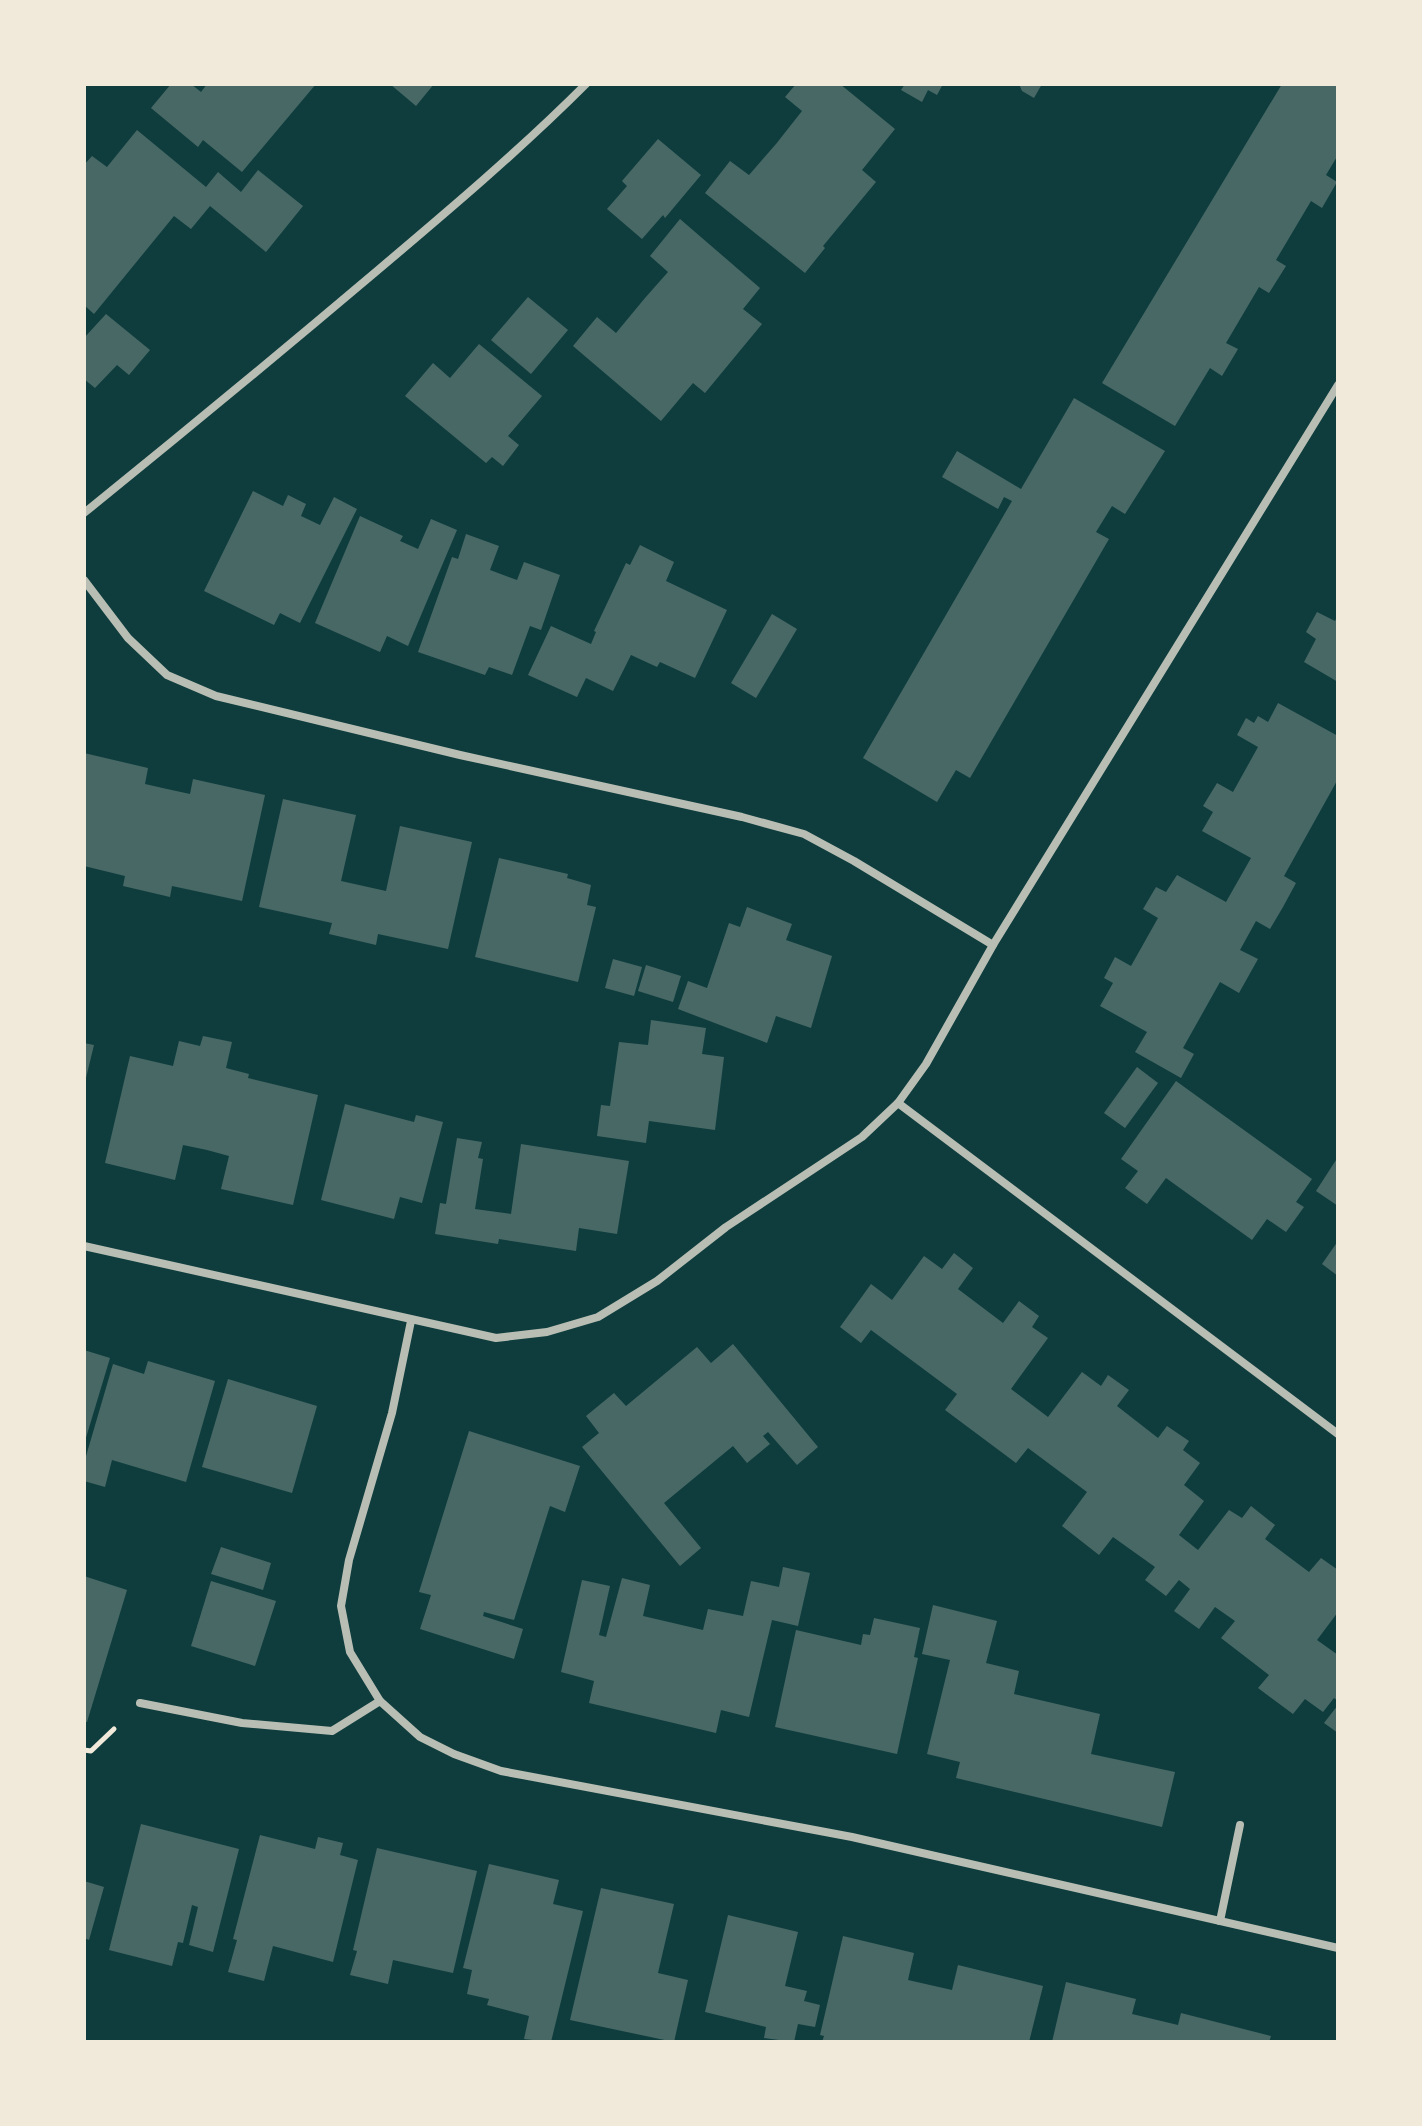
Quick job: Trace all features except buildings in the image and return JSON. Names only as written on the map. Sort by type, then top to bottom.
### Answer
[{"type":"street","points":[[84,513],[230,396],[413,241],[538,132],[586,84]]},
{"type":"street","points":[[84,1246],[496,1338],[547,1332],[598,1317],[657,1281],[726,1227],[862,1137],[898,1103],[926,1064],[993,945],[1338,385]]},
{"type":"street","points":[[84,580],[128,638],[167,675],[216,696],[804,834],[993,945]]},
{"type":"street","points":[[898,1103],[1338,1434]]},
{"type":"street","points":[[411,1321],[392,1413],[349,1560],[341,1606],[350,1652],[380,1701],[420,1737],[454,1754],[501,1771],[852,1837],[1338,1948]]},
{"type":"street","points":[[140,1703],[242,1723],[332,1731],[380,1701]]},
{"type":"street","points":[[1220,1921],[1240,1825]]}]
